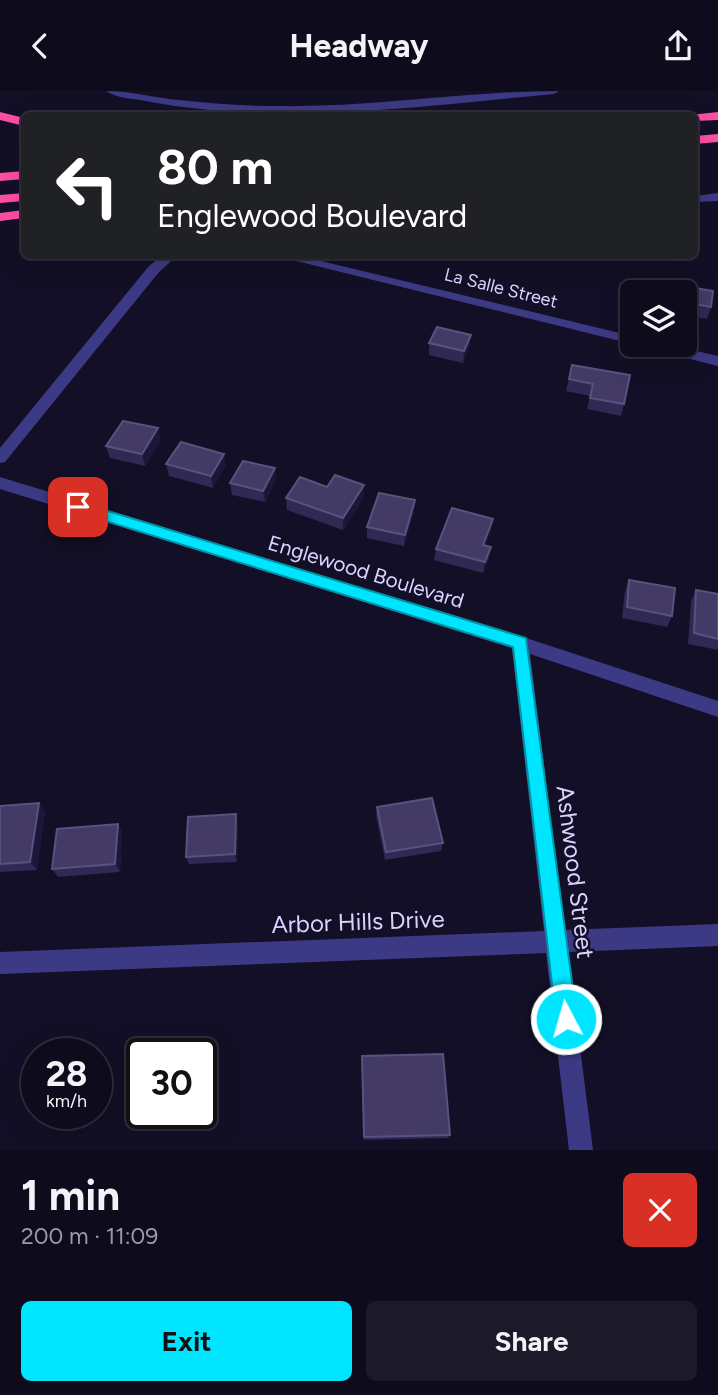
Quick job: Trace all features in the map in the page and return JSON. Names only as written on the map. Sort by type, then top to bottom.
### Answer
[{"type":"highway","points":[[0,116],[21,121]]},
{"type":"highway","points":[[698,117],[718,116]]},
{"type":"highway","points":[[698,140],[718,138]]},
{"type":"highway","points":[[0,177],[21,175]]},
{"type":"highway","points":[[0,199],[21,197]]},
{"type":"highway","points":[[0,217],[21,214]]},
{"type":"street","points":[[111,91],[209,108],[287,110],[554,91]]},
{"type":"street","points":[[698,199],[718,197]]},
{"type":"street","points":[[0,457],[154,269],[167,259]]},
{"type":"street","name":"La Salle Street","points":[[325,261],[620,337]]},
{"type":"street","points":[[697,356],[718,361]]},
{"type":"street","name":"Englewood Boulevard","points":[[0,483],[520,643],[718,709]]},
{"type":"street","name":"Ashwood Street","points":[[520,643],[558,941],[581,1150]]},
{"type":"street","name":"Arbor Hills Drive","points":[[0,963],[718,935]]},
{"type":"building","points":[[697,288],[713,291],[711,307],[697,304]]},
{"type":"building","points":[[437,327],[471,335],[464,351],[429,343]]},
{"type":"building","points":[[572,365],[630,375],[624,404],[590,398],[593,384],[569,379]]},
{"type":"building","points":[[123,421],[158,428],[142,454],[106,446]]},
{"type":"building","points":[[181,442],[224,454],[211,476],[166,464]]},
{"type":"building","points":[[243,461],[275,468],[263,491],[230,483]]},
{"type":"building","points":[[335,475],[364,485],[343,518],[286,498],[300,477],[327,487]]},
{"type":"building","points":[[379,493],[415,500],[405,535],[367,527]]},
{"type":"building","points":[[452,508],[493,519],[483,545],[491,547],[485,562],[436,549]]},
{"type":"building","points":[[629,580],[675,588],[672,616],[627,607]]},
{"type":"building","points":[[696,590],[718,594],[718,639],[694,633]]},
{"type":"building","points":[[432,798],[443,843],[386,852],[377,807]]},
{"type":"building","points":[[39,803],[30,862],[0,864],[0,806]]},
{"type":"building","points":[[236,814],[235,854],[186,857],[188,817]]},
{"type":"building","points":[[118,824],[115,864],[52,869],[57,829]]},
{"type":"building","points":[[443,1054],[450,1135],[364,1137],[362,1056]]},
{"type":"route","points":[[78,507],[520,643],[566,1019]]}]
